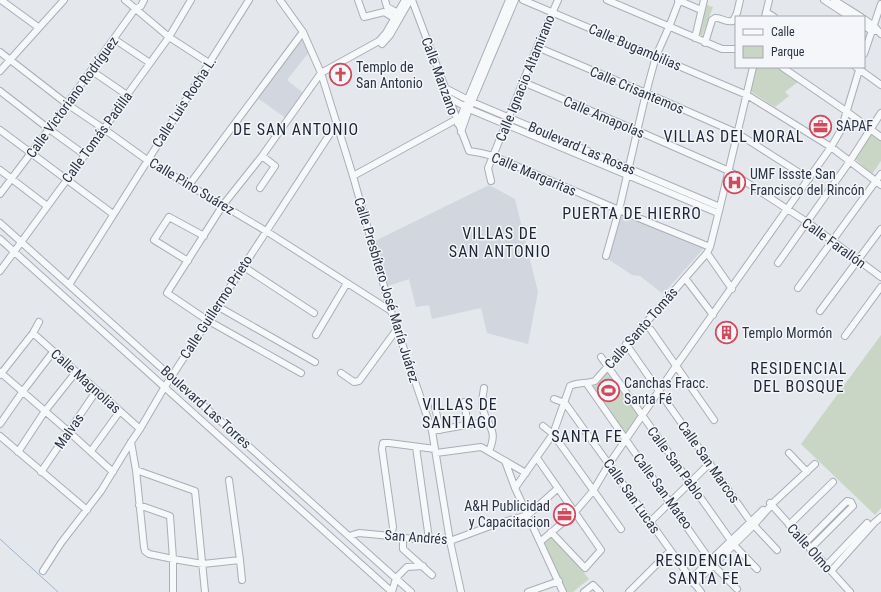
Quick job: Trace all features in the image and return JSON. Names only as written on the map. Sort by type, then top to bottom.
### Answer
[{"type":"street","points":[[1,0],[38,27]]},
{"type":"street","points":[[0,71],[38,27],[64,0]]},
{"type":"street","points":[[125,0],[169,37],[209,63]]},
{"type":"street","name":"Calle Victoriano Rodríguez","points":[[0,194],[92,71],[135,9],[141,6],[144,0]]},
{"type":"street","name":"Calle Tomás Padilla","points":[[0,271],[169,37],[191,0]]},
{"type":"street","name":"Calle Luis Rocha L.","points":[[69,285],[249,0]]},
{"type":"street","name":"Calle Presbítero José María Juárez","points":[[280,0],[303,32],[322,75],[353,176],[391,311],[432,431],[450,541],[461,592]]},
{"type":"street","points":[[358,0],[364,17],[385,9],[396,15]]},
{"type":"street","points":[[385,0],[385,9]]},
{"type":"street","points":[[301,373],[207,320],[168,293],[223,205],[262,156],[322,75],[379,41],[386,33],[405,0]]},
{"type":"street","points":[[322,75],[381,44],[390,35],[411,0]]},
{"type":"street","name":"Calle Manzano","points":[[411,0],[468,152]]},
{"type":"street","points":[[470,101],[509,0]]},
{"type":"street","points":[[353,176],[458,122],[470,101],[515,0]]},
{"type":"street","name":"Calle Bugambilias","points":[[524,0],[747,94],[832,147],[878,183]]},
{"type":"street","name":"Calle Ignacio Altamirano","points":[[491,181],[488,168],[537,47],[558,0]]},
{"type":"street","points":[[607,0],[615,2],[722,50],[735,49]]},
{"type":"street","points":[[606,256],[619,210],[656,56],[669,27],[678,0],[701,10]]},
{"type":"street","points":[[695,38],[704,0]]},
{"type":"street","points":[[736,16],[740,0]]},
{"type":"street","points":[[765,15],[769,0]]},
{"type":"street","points":[[824,0],[848,16]]},
{"type":"street","points":[[834,0],[859,16]]},
{"type":"street","points":[[865,52],[876,30],[881,4]]},
{"type":"street","points":[[705,43],[712,20],[718,17],[727,22],[733,21],[735,17]]},
{"type":"street","points":[[865,20],[876,30]]},
{"type":"street","points":[[865,26],[876,30]]},
{"type":"street","points":[[189,186],[303,32]]},
{"type":"street","points":[[114,39],[150,63]]},
{"type":"street","name":"Calle Crisantemos","points":[[537,47],[737,133],[809,179]]},
{"type":"street","name":"Calle Pino Suárez","points":[[0,52],[67,104],[147,160],[266,231],[391,311]]},
{"type":"street","points":[[732,289],[708,250],[729,171],[753,68]]},
{"type":"street","points":[[783,68],[881,137]]},
{"type":"street","points":[[540,542],[575,512],[593,491],[609,464],[676,366],[832,147],[841,130],[858,68],[881,85]]},
{"type":"street","points":[[92,71],[127,95]]},
{"type":"street","name":"Calle Amapolas","points":[[523,82],[729,171],[788,209]]},
{"type":"street","name":"Boulevard Las Rosas","points":[[445,88],[507,121]]},
{"type":"street","points":[[0,91],[85,155]]},
{"type":"street","name":"Boulevard Las Rosas","points":[[448,97],[467,107],[507,121],[719,210]]},
{"type":"street","points":[[461,132],[467,107]]},
{"type":"street","points":[[778,263],[850,161],[881,113]]},
{"type":"street","name":"Calle Guillermo Prieto","points":[[43,571],[101,491],[207,320],[244,267],[337,123]]},
{"type":"street","points":[[0,130],[113,214]]},
{"type":"street","name":"Calle Margaritas","points":[[468,152],[481,152],[493,156],[708,250]]},
{"type":"street","points":[[260,188],[275,166],[262,156]]},
{"type":"street","points":[[0,170],[47,206]]},
{"type":"street","points":[[798,288],[878,183],[881,174]]},
{"type":"street","name":"Calle Farallón","points":[[788,209],[881,277]]},
{"type":"street","points":[[188,261],[154,240],[169,217],[204,236]]},
{"type":"street","name":"Boulevard Las Torres","points":[[0,223],[349,536],[394,587]]},
{"type":"street","points":[[820,311],[881,228]]},
{"type":"street","name":"Boulevard Las Torres","points":[[0,239],[164,388],[394,587],[411,592]]},
{"type":"street","name":"Calle Santo Tomás","points":[[515,488],[553,434],[570,386],[574,384],[587,384],[595,381],[708,250]]},
{"type":"street","points":[[244,267],[314,313]]},
{"type":"street","points":[[685,278],[713,315]]},
{"type":"street","points":[[316,335],[347,283]]},
{"type":"street","points":[[845,336],[881,286]]},
{"type":"street","points":[[217,306],[315,362]]},
{"type":"street","points":[[39,322],[33,333],[0,373],[23,391],[113,472]]},
{"type":"street","points":[[341,373],[354,382],[359,381],[397,329]]},
{"type":"street","points":[[651,330],[714,420]]},
{"type":"street","name":"Calle Magnolias","points":[[33,333],[140,429]]},
{"type":"street","name":"Calle San Marcos","points":[[626,344],[752,523],[777,550]]},
{"type":"street","points":[[0,424],[53,352]]},
{"type":"street","name":"Calle San Pablo","points":[[601,357],[609,366],[642,416],[732,542],[757,569]]},
{"type":"street","points":[[18,452],[45,411],[76,372]]},
{"type":"street","name":"Calle San Mateo","points":[[587,384],[671,502],[712,563],[737,589]]},
{"type":"street","points":[[484,388],[482,409],[492,430],[493,441],[489,452]]},
{"type":"street","name":"Malvas","points":[[41,472],[97,390]]},
{"type":"street","points":[[554,399],[565,403]]},
{"type":"street","points":[[464,402],[468,425]]},
{"type":"street","name":"Calle San Lucas","points":[[565,403],[670,551],[701,592]]},
{"type":"street","points":[[435,406],[440,430]]},
{"type":"street","points":[[91,451],[120,411]]},
{"type":"street","points":[[432,431],[478,423]]},
{"type":"street","points":[[543,426],[553,434],[621,529]]},
{"type":"street","points":[[0,436],[87,510]]},
{"type":"street","points":[[131,442],[136,470],[145,552],[203,564],[240,560]]},
{"type":"street","points":[[392,536],[393,527],[382,449],[383,443],[436,451],[481,447],[526,473]]},
{"type":"street","points":[[416,447],[429,539]]},
{"type":"street","points":[[789,453],[807,472]]},
{"type":"street","points":[[536,458],[601,550],[584,568],[551,532]]},
{"type":"street","points":[[505,461],[515,488],[563,592]]},
{"type":"street","points":[[650,522],[710,463]]},
{"type":"street","points":[[693,582],[732,542],[815,464]]},
{"type":"street","points":[[136,470],[195,491],[205,592]]},
{"type":"street","points":[[229,480],[242,580]]},
{"type":"street","points":[[789,525],[833,482]]},
{"type":"street","points":[[528,515],[557,489]]},
{"type":"street","points":[[805,543],[847,501],[851,502],[852,506],[810,548]]},
{"type":"street","name":"Calle Olmo","points":[[772,504],[789,525],[850,592]]},
{"type":"street","points":[[140,505],[170,516],[173,559],[173,592]]},
{"type":"street","name":"San Andrés","points":[[349,536],[359,533],[450,541],[493,525],[528,515]]},
{"type":"street","points":[[828,569],[881,517]]},
{"type":"street","points":[[828,520],[832,527]]},
{"type":"street","points":[[828,569],[867,523]]},
{"type":"street","points":[[403,538],[403,549],[432,575]]},
{"type":"street","points":[[629,592],[670,551]]},
{"type":"street","points":[[394,587],[407,567],[423,566]]},
{"type":"street","points":[[528,592],[559,581]]},
{"type":"street","points":[[584,592],[593,585],[600,592]]},
{"type":"shaded area","points":[[302,37],[310,51],[287,80],[305,94],[287,119],[256,97]]},
{"type":"shaded area","points":[[489,185],[515,199],[538,292],[528,344],[487,333],[481,308],[432,319],[429,305],[416,307],[409,279],[388,286],[375,241]]},
{"type":"shaded area","points":[[621,214],[705,247],[663,294],[640,276],[632,275],[608,259]]},
{"type":"green space","points":[[704,4],[713,7],[702,36],[696,35]]},
{"type":"green space","points":[[754,68],[780,68],[799,81],[785,92],[789,96],[775,107],[750,91]]},
{"type":"green space","points":[[871,134],[881,141],[881,161],[872,174],[854,158]]},
{"type":"green space","points":[[881,335],[881,508],[875,515],[801,444]]},
{"type":"green space","points":[[608,370],[640,416],[625,436],[590,387],[597,385]]},
{"type":"green space","points":[[550,537],[557,540],[589,579],[573,592],[566,592],[544,542]]},
{"type":"waterway","points":[[0,539],[58,592]]},
{"type":"place","name":"Templo de San Antonio","points":[[340,75]]},
{"type":"place","name":"SAPAF","points":[[821,126]]},
{"type":"place","name":"UMF Issste San Francisco del Rincón","points":[[734,182]]},
{"type":"place","name":"Templo Mormón","points":[[727,333]]},
{"type":"place","name":"Canchas Fracc. Santa Fé","points":[[608,391]]},
{"type":"place","name":"A&H Publicidad y Capacitacion","points":[[565,514]]},
{"type":"district","name":"DE SAN ANTONIO","points":[[296,129]]},
{"type":"district","name":"VILLAS DEL MORAL","points":[[734,136]]},
{"type":"district","name":"PUERTA DE HIERRO","points":[[632,213]]},
{"type":"district","name":"VILLAS DE SAN ANTONIO","points":[[500,242]]},
{"type":"district","name":"RESIDENCIAL DEL BOSQUE","points":[[799,377]]},
{"type":"district","name":"VILLAS DE SANTIAGO","points":[[460,413]]},
{"type":"district","name":"SANTA FE","points":[[587,436]]},
{"type":"district","name":"RESIDENCIAL SANTA FE","points":[[704,569]]}]
